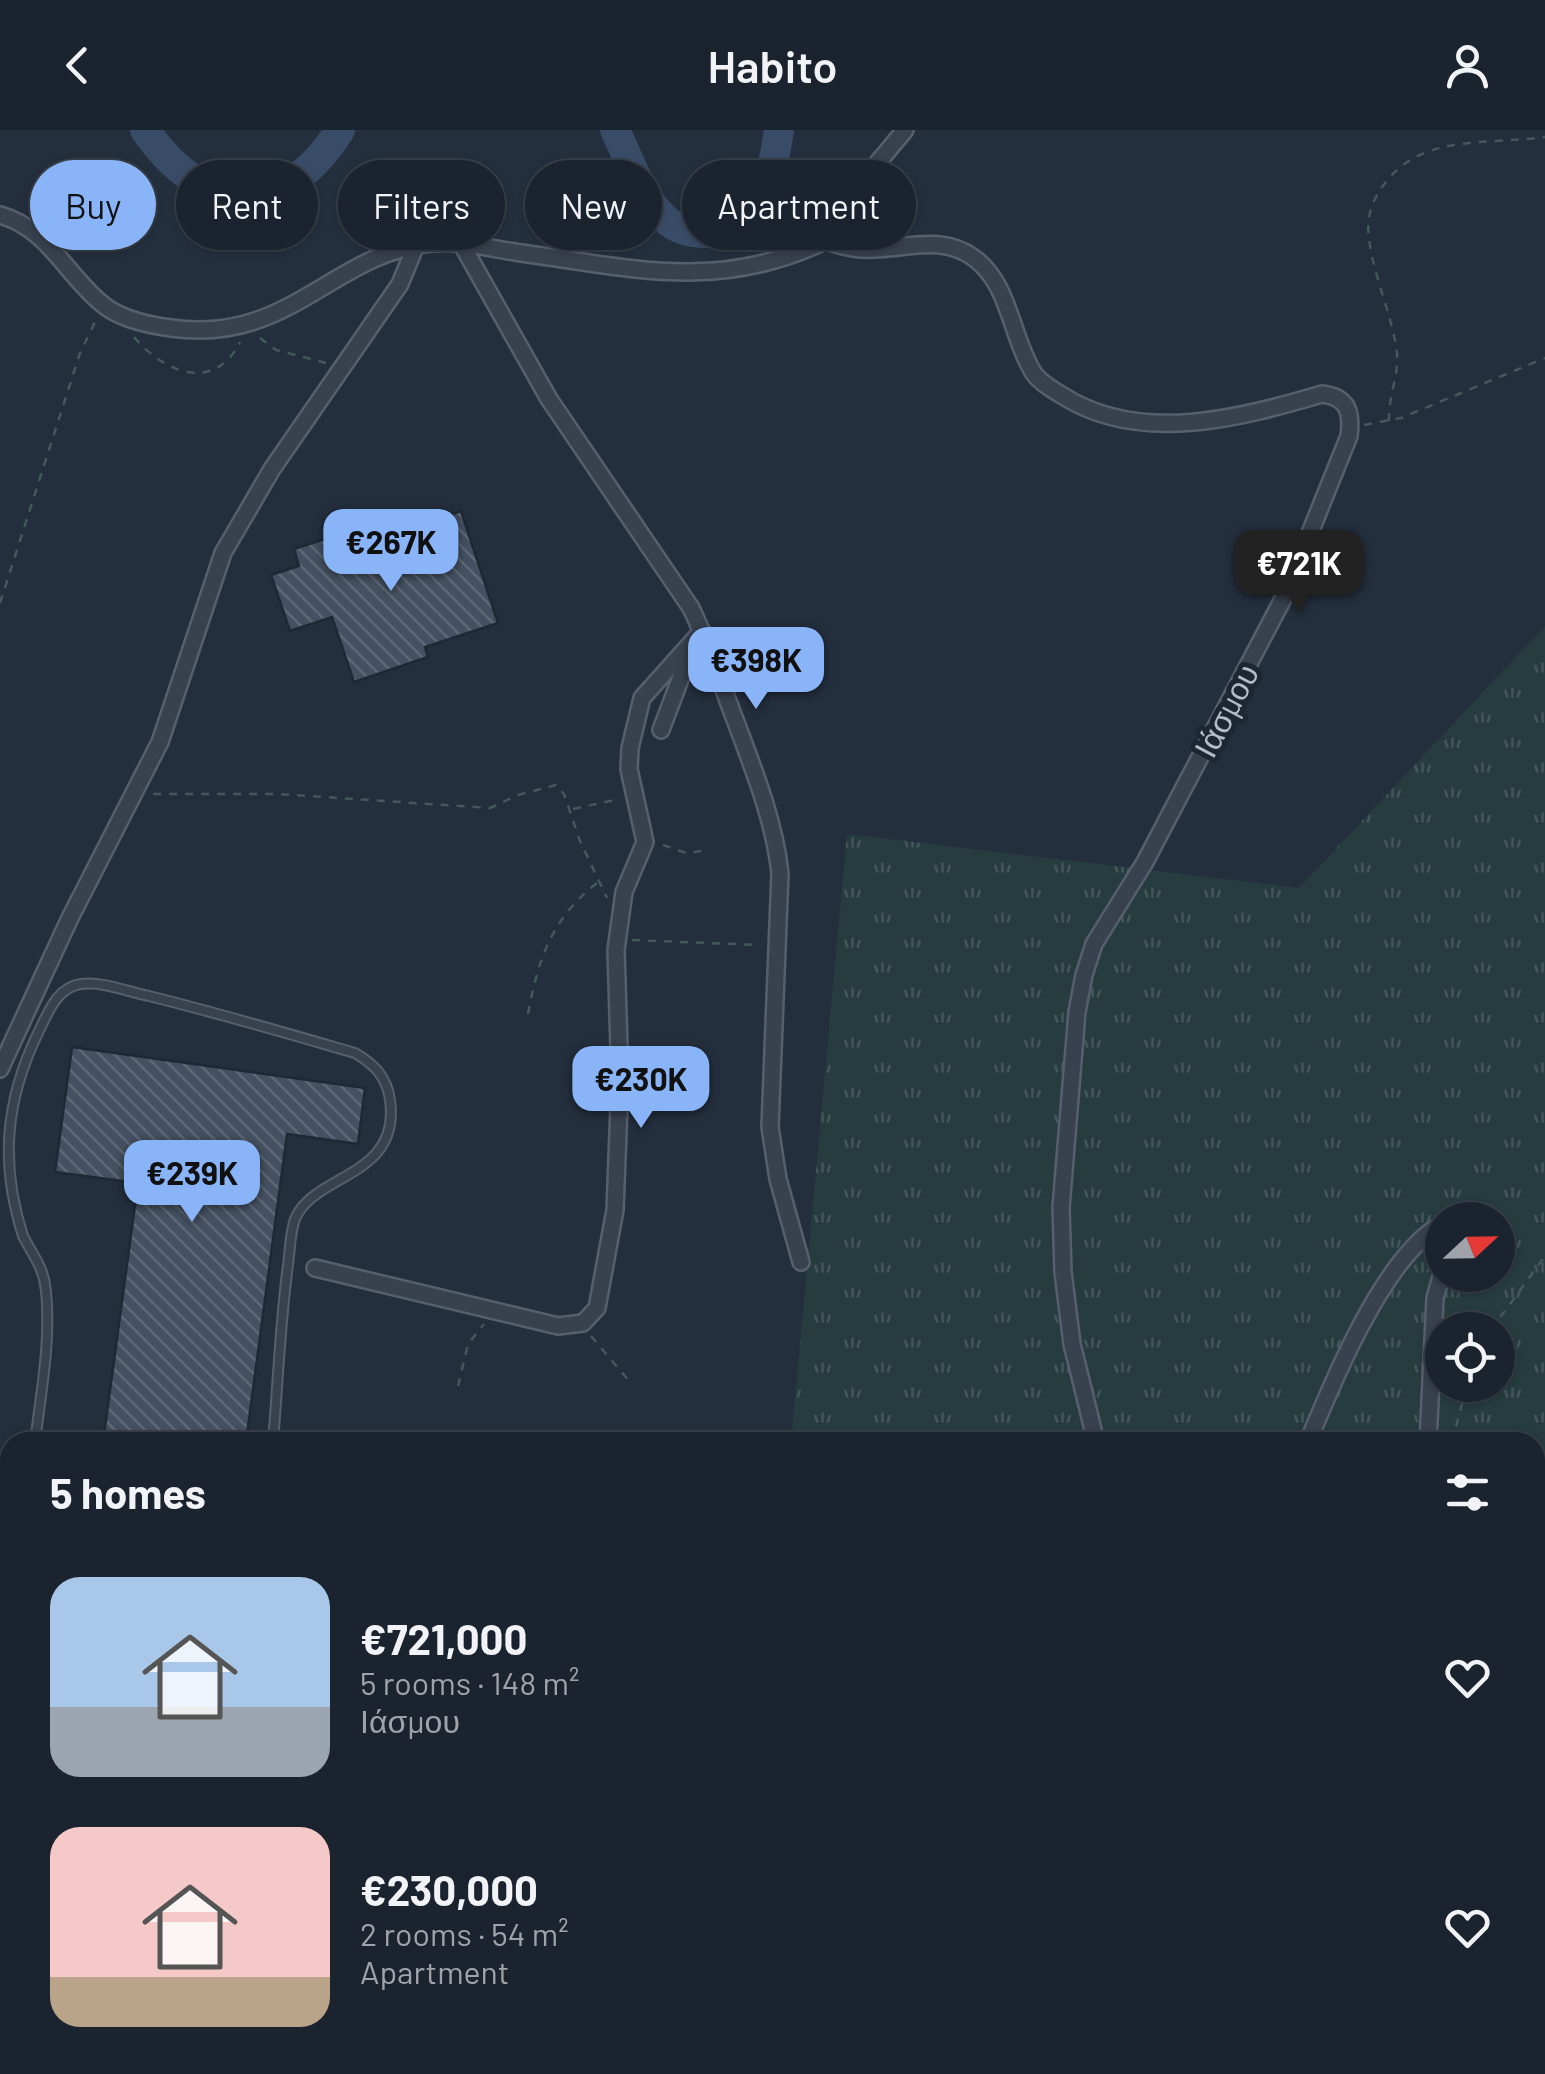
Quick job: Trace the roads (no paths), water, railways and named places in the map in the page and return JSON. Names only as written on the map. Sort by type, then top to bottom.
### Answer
[{"type":"street","points":[[880,160],[905,130]]},
{"type":"street","points":[[0,215],[35,232],[110,309],[133,320],[174,328],[214,330],[270,318],[393,250]]},
{"type":"street","name":"Ιάσμου","points":[[916,246],[936,244],[972,256],[989,271],[1034,376],[1090,412],[1152,422],[1223,421],[1322,394],[1336,396],[1347,404],[1351,422],[1349,436],[1284,595],[1145,862],[1094,944],[1084,975],[1062,1208],[1063,1272],[1072,1344],[1094,1432]]},
{"type":"street","points":[[505,249],[685,274],[756,266],[805,250]]},
{"type":"street","points":[[0,1069],[46,968],[160,742],[224,553],[272,469],[400,284],[414,250]]},
{"type":"street","points":[[465,250],[549,399],[672,578],[699,634],[776,842],[780,874],[770,1127],[778,1179],[800,1262]]},
{"type":"street","points":[[661,730],[699,634]]},
{"type":"street","points":[[316,1268],[558,1326],[583,1324],[597,1308],[616,1210],[619,916],[624,892],[641,857],[644,834],[629,770],[630,748],[642,698],[699,634]]},
{"type":"street","points":[[1312,1432],[1383,1288],[1425,1235]]},
{"type":"street","points":[[1428,1432],[1437,1292]]},
{"type":"lane","points":[[36,1432],[48,1306],[42,1265],[23,1238],[2,1180],[0,1149],[21,1068],[50,1010],[67,988],[90,983],[201,1009],[355,1053],[374,1066],[388,1088],[391,1116],[383,1144],[364,1165],[302,1208],[293,1226],[274,1432]]},
{"type":"waterway","points":[[145,130],[192,179],[218,191],[243,196],[269,192],[294,180],[318,159],[340,130]]},
{"type":"waterway","points":[[615,130],[656,209],[679,228],[707,233],[726,231],[752,212],[768,181],[779,130]]}]
